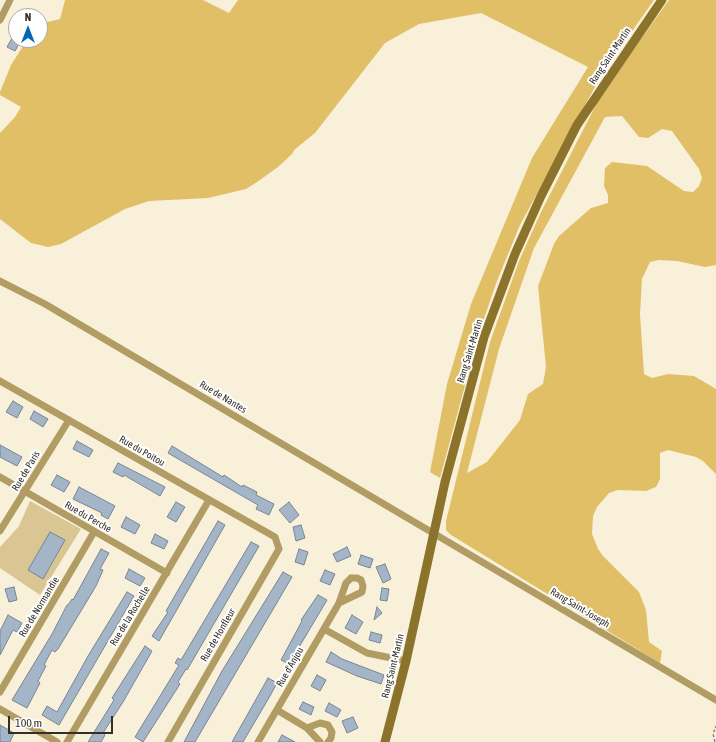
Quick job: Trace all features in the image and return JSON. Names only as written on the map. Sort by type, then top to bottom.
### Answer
[{"type":"street","points":[[0,20],[10,0]]},
{"type":"street","name":"Rang Saint-Martin","points":[[385,742],[406,661],[445,482],[484,337],[516,254],[541,196],[577,125],[662,0]]},
{"type":"street","name":"Rue de Nantes","points":[[0,280],[45,304],[434,533]]},
{"type":"street","name":"Rue du Poitou","points":[[0,381],[275,537]]},
{"type":"street","name":"Rue de Paris","points":[[0,531],[69,420]]},
{"type":"street","name":"Rue du Perche","points":[[0,477],[167,573]]},
{"type":"street","name":"Rue de la Rochelle","points":[[67,742],[209,500]]},
{"type":"street","name":"Rue de Normandie","points":[[0,692],[94,532]]},
{"type":"street","name":"Rang Saint-Joseph","points":[[434,533],[716,700]]},
{"type":"street","name":"Rue de Honfleur","points":[[168,742],[279,549],[275,537]]},
{"type":"street","name":"Rue d'Anjou","points":[[258,742],[339,603]]},
{"type":"street","points":[[324,629],[367,653],[406,661]]},
{"type":"street","points":[[0,709],[57,742]]},
{"type":"street","points":[[277,710],[307,728],[320,742]]},
{"type":"street","points":[[307,728],[320,723],[328,725],[332,732],[331,738],[328,742]]},
{"type":"path","points":[[715,742],[713,734],[716,726]]},
{"type":"shaded area","points":[[65,0],[203,0],[229,13],[238,0],[654,0],[602,74],[520,225],[497,281],[480,330],[440,478],[430,472],[447,384],[471,304],[532,158],[588,67],[481,13],[419,24],[385,43],[315,133],[294,150],[292,154],[278,167],[246,189],[208,198],[149,201],[125,209],[61,244],[48,247],[31,243],[0,219],[0,133],[15,117],[21,107],[0,95],[0,92],[11,65],[22,48],[48,48],[48,22],[60,19]]},
{"type":"shaded area","points":[[669,0],[716,0],[716,265],[705,267],[677,261],[659,260],[650,262],[642,279],[640,314],[644,374],[652,378],[668,374],[694,376],[716,389],[716,474],[703,461],[696,457],[668,450],[660,453],[660,479],[656,487],[646,491],[618,490],[609,493],[597,507],[593,516],[592,534],[598,549],[603,556],[639,592],[646,610],[649,642],[662,651],[660,663],[451,535],[446,530],[446,521],[490,342],[519,261],[541,212],[602,93]],"holes":[[[622,116],[639,137],[648,138],[662,129],[672,131],[699,169],[702,178],[699,186],[693,192],[684,191],[647,166],[612,162],[605,168],[604,186],[608,195],[608,203],[591,208],[559,236],[554,244],[538,286],[546,367],[543,384],[528,394],[520,420],[487,462],[467,473],[499,349],[534,248],[605,117]]]},
{"type":"shaded area","points":[[30,501],[81,529],[40,595],[0,568],[0,547],[19,526]]},
{"type":"building","points":[[9,48],[17,48],[15,51]]},
{"type":"building","points":[[13,401],[23,407],[17,418],[6,412]]},
{"type":"building","points":[[34,411],[48,419],[43,427],[30,419]]},
{"type":"building","points":[[77,441],[93,450],[89,457],[73,449]]},
{"type":"building","points":[[0,445],[22,457],[17,466],[0,457]]},
{"type":"building","points":[[172,446],[223,477],[224,475],[242,487],[243,485],[257,492],[256,495],[274,504],[269,515],[256,509],[258,505],[168,453]]},
{"type":"building","points":[[118,463],[165,487],[160,496],[124,475],[123,477],[113,472]]},
{"type":"building","points":[[57,475],[70,482],[64,492],[51,485]]},
{"type":"building","points":[[79,487],[115,506],[108,519],[101,515],[102,513],[73,499]]},
{"type":"building","points":[[176,502],[185,507],[176,522],[167,517]]},
{"type":"building","points":[[289,502],[299,515],[290,523],[279,510]]},
{"type":"building","points":[[126,517],[140,525],[135,534],[121,527]]},
{"type":"building","points":[[218,521],[225,525],[159,641],[152,636],[168,612],[166,611]]},
{"type":"building","points":[[301,525],[305,538],[296,541],[293,527]]},
{"type":"building","points":[[50,532],[65,540],[43,579],[28,570]]},
{"type":"building","points":[[155,534],[168,541],[164,549],[151,543]]},
{"type":"building","points":[[251,542],[259,546],[187,670],[186,669],[178,682],[180,684],[143,742],[135,737],[179,665],[175,663],[178,658],[181,660]]},
{"type":"building","points":[[347,547],[351,556],[337,562],[333,554]]},
{"type":"building","points":[[101,549],[109,553],[100,569],[103,570],[96,586],[58,649],[55,652],[52,650],[38,681],[40,683],[27,708],[12,700],[52,634],[67,605],[72,599],[73,600]]},
{"type":"building","points":[[299,549],[308,552],[304,565],[295,562]]},
{"type":"building","points":[[361,555],[373,559],[370,568],[358,564]]},
{"type":"building","points":[[385,564],[391,579],[383,583],[376,567]]},
{"type":"building","points":[[129,569],[145,578],[140,586],[125,578]]},
{"type":"building","points":[[325,570],[335,574],[330,585],[320,581]]},
{"type":"building","points":[[283,572],[292,577],[195,742],[184,742],[222,671]]},
{"type":"building","points":[[14,587],[17,600],[9,602],[5,589]]},
{"type":"building","points":[[382,588],[389,589],[387,601],[380,600]]},
{"type":"building","points":[[127,592],[134,596],[59,725],[42,715],[47,706],[57,712],[88,656]]},
{"type":"building","points":[[318,595],[327,600],[289,664],[281,660],[302,621],[301,620]]},
{"type":"building","points":[[377,607],[382,613],[374,620]]},
{"type":"building","points":[[8,615],[22,623],[17,632],[13,630],[0,655],[0,631]]},
{"type":"building","points":[[352,615],[363,622],[356,634],[345,628]]},
{"type":"building","points":[[371,632],[382,635],[380,643],[369,640]]},
{"type":"building","points":[[145,646],[152,651],[123,702],[103,733],[105,735],[101,742],[88,742],[114,700],[112,698]]},
{"type":"building","points":[[331,652],[342,659],[384,675],[381,684],[357,676],[326,662]]},
{"type":"building","points":[[317,675],[326,680],[320,691],[311,686]]},
{"type":"building","points":[[268,678],[277,683],[270,696],[243,742],[232,742]]},
{"type":"building","points":[[303,702],[314,707],[311,715],[299,709]]},
{"type":"building","points":[[329,703],[341,710],[337,717],[325,711]]},
{"type":"building","points":[[353,717],[358,728],[347,733],[342,721]]},
{"type":"building","points":[[0,725],[14,733],[10,742],[0,742]]},
{"type":"building","points":[[282,735],[295,742],[278,742]]}]
